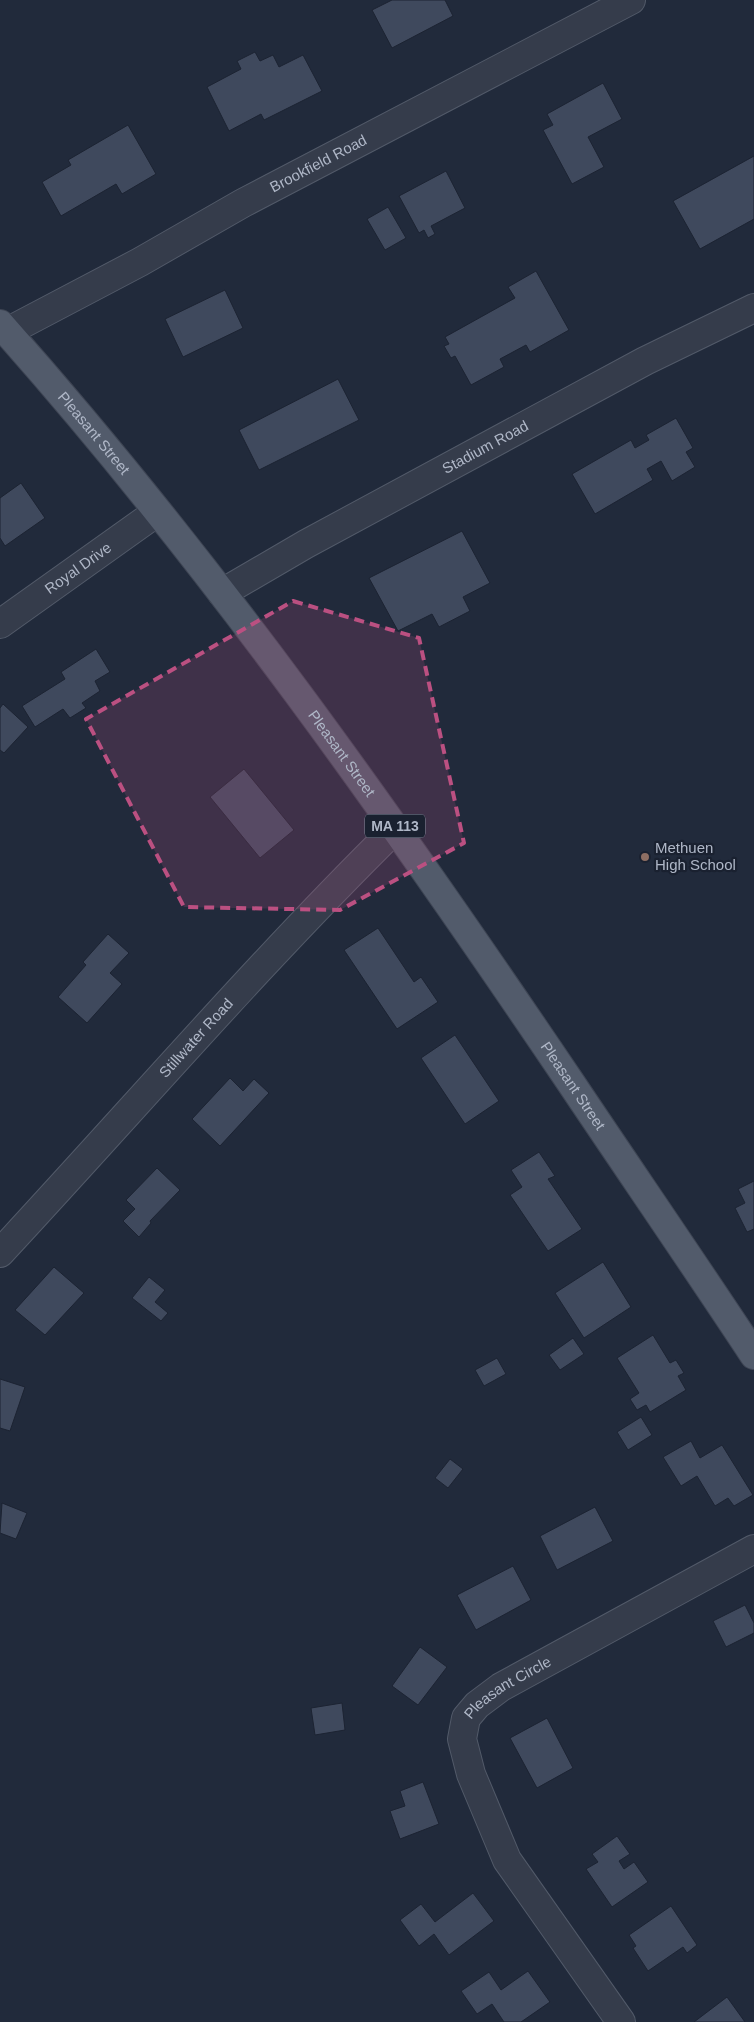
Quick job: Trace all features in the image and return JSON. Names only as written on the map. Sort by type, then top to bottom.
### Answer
[{"type":"main road","name":"Pleasant Street","points":[[4,328],[222,593],[363,781],[672,1231],[754,1355]]},
{"type":"street","name":"Brookfield Road","points":[[4,328],[140,262],[242,203],[631,0]]},
{"type":"street","name":"Stadium Road","points":[[222,593],[306,544],[646,362],[754,308]]},
{"type":"street","name":"Royal Drive","points":[[0,624],[157,512]]},
{"type":"street","name":"Stillwater Road","points":[[0,1252],[336,886],[396,828]]},
{"type":"street","name":"Pleasant Circle","points":[[621,2022],[507,1860],[471,1774],[462,1739],[466,1718],[477,1704],[501,1687],[754,1549]]},
{"type":"highlighted area","points":[[293,601],[419,638],[464,843],[340,910],[184,907],[86,719]]},
{"type":"building","points":[[392,0],[445,0],[453,16],[392,48],[372,10]]},
{"type":"building","points":[[255,52],[260,61],[273,55],[279,67],[303,55],[322,91],[264,120],[261,114],[229,131],[207,87],[241,69],[237,61]]},
{"type":"building","points":[[603,83],[622,119],[588,137],[604,167],[572,184],[543,130],[553,125],[547,114]]},
{"type":"building","points":[[128,125],[156,174],[122,194],[116,184],[61,216],[42,182],[71,165],[68,160]]},
{"type":"building","points":[[754,156],[754,219],[700,249],[673,201]]},
{"type":"building","points":[[446,171],[465,208],[431,226],[435,234],[428,238],[424,230],[419,233],[399,196]]},
{"type":"building","points":[[388,207],[406,238],[385,250],[367,219]]},
{"type":"building","points":[[536,271],[569,330],[530,352],[526,345],[500,359],[504,367],[471,385],[455,356],[451,358],[444,346],[449,344],[445,337],[515,298],[508,287]]},
{"type":"building","points":[[225,290],[243,328],[183,357],[165,319]]},
{"type":"building","points":[[338,379],[359,420],[259,470],[239,430]]},
{"type":"building","points":[[676,418],[693,448],[686,452],[695,467],[672,481],[661,461],[647,469],[653,480],[595,514],[572,474],[631,440],[635,448],[649,440],[646,435]]},
{"type":"building","points":[[21,483],[45,518],[5,546],[0,538],[0,498]]},
{"type":"building","points":[[462,531],[490,583],[463,597],[470,611],[439,627],[432,614],[398,631],[369,578]]},
{"type":"building","points":[[96,649],[110,672],[95,681],[100,691],[82,703],[86,708],[70,718],[63,709],[35,727],[22,706],[65,679],[61,672]]},
{"type":"building","points":[[3,704],[28,727],[4,753],[0,750],[0,708]]},
{"type":"building","points":[[244,769],[294,830],[260,858],[210,797]]},
{"type":"building","points":[[378,928],[414,982],[421,977],[438,1002],[397,1029],[344,950]]},
{"type":"building","points":[[108,934],[129,953],[110,973],[122,984],[87,1023],[58,997],[86,965],[83,962]]},
{"type":"building","points":[[455,1035],[499,1101],[465,1124],[421,1058]]},
{"type":"building","points":[[230,1078],[243,1091],[254,1079],[269,1093],[220,1146],[192,1119]]},
{"type":"building","points":[[539,1152],[555,1176],[548,1179],[582,1229],[548,1251],[510,1195],[522,1187],[511,1170]]},
{"type":"building","points":[[157,1168],[180,1190],[150,1221],[151,1223],[139,1237],[123,1221],[135,1209],[126,1200]]},
{"type":"building","points":[[754,1181],[754,1229],[747,1232],[735,1208],[745,1203],[738,1189]]},
{"type":"building","points":[[603,1262],[631,1307],[584,1338],[555,1293]]},
{"type":"building","points":[[54,1267],[84,1293],[45,1335],[15,1310]]},
{"type":"building","points":[[149,1277],[165,1290],[155,1302],[168,1313],[161,1321],[132,1298]]},
{"type":"building","points":[[653,1335],[670,1363],[676,1360],[684,1373],[678,1376],[686,1390],[650,1412],[646,1405],[637,1410],[630,1399],[639,1393],[617,1358]]},
{"type":"building","points":[[573,1338],[584,1354],[560,1370],[549,1355]]},
{"type":"building","points":[[497,1358],[506,1374],[484,1386],[475,1370]]},
{"type":"building","points":[[0,1379],[25,1387],[10,1431],[0,1428]]},
{"type":"building","points":[[641,1417],[652,1435],[628,1450],[617,1432]]},
{"type":"building","points":[[691,1441],[700,1458],[722,1445],[753,1495],[734,1506],[728,1498],[715,1506],[697,1476],[681,1486],[663,1457]]},
{"type":"building","points":[[450,1459],[463,1469],[448,1488],[435,1478]]},
{"type":"building","points":[[2,1503],[27,1513],[16,1539],[0,1533]]},
{"type":"building","points":[[595,1507],[613,1541],[557,1570],[540,1536]]},
{"type":"building","points":[[513,1566],[531,1600],[476,1630],[457,1595]]},
{"type":"building","points":[[745,1605],[754,1623],[754,1633],[726,1647],[713,1621]]},
{"type":"building","points":[[420,1647],[447,1667],[418,1705],[392,1686]]},
{"type":"building","points":[[342,1703],[345,1730],[315,1735],[311,1708]]},
{"type":"building","points":[[547,1718],[573,1768],[537,1788],[510,1738]]},
{"type":"building","points":[[423,1782],[439,1824],[400,1839],[390,1811],[405,1806],[400,1791]]},
{"type":"building","points":[[617,1836],[630,1854],[619,1861],[624,1869],[634,1862],[648,1882],[612,1907],[586,1869],[598,1862],[592,1854]]},
{"type":"building","points":[[473,1893],[494,1921],[449,1955],[434,1934],[419,1946],[400,1920],[421,1904],[435,1922]]},
{"type":"building","points":[[671,1906],[697,1945],[687,1953],[683,1947],[648,1971],[633,1948],[636,1946],[629,1935]]},
{"type":"building","points":[[528,1971],[550,2002],[521,2022],[504,2022],[492,2004],[477,2014],[461,1991],[489,1972],[501,1990]]},
{"type":"building","points":[[727,1997],[745,2022],[694,2022]]},
{"type":"place","name":"Methuen High School","points":[[645,857]]}]
